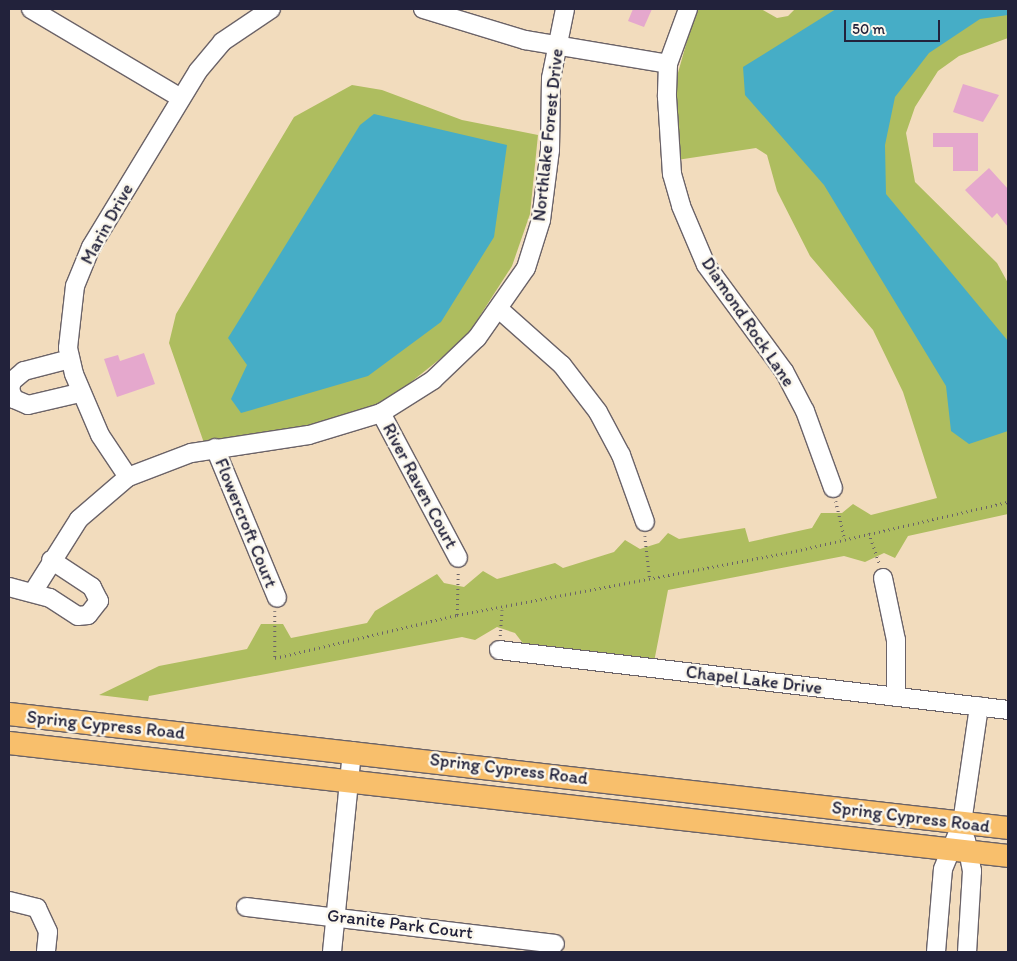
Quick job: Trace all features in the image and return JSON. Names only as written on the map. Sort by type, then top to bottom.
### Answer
[{"type":"main road","name":"Spring Cypress Road","points":[[9,714],[352,751],[1008,828]]},
{"type":"main road","name":"Spring Cypress Road","points":[[9,743],[664,815],[1008,856]]},
{"type":"main road","points":[[664,815],[667,787]]},
{"type":"street","points":[[31,9],[181,98]]},
{"type":"street","name":"Marin Drive","points":[[128,477],[79,393],[70,359],[71,306],[82,267],[181,98],[222,42],[271,9]]},
{"type":"street","points":[[423,9],[497,33],[557,46],[668,64]]},
{"type":"street","name":"Northlake Forest Drive","points":[[33,592],[78,519],[128,477],[166,460],[215,448],[309,435],[381,413],[440,374],[500,310],[526,268],[541,220],[557,46],[565,9]]},
{"type":"street","name":"Diamond Rock Lane","points":[[688,9],[668,64],[666,133],[681,206],[706,265],[784,371],[805,411],[832,488]]},
{"type":"street","points":[[500,310],[562,365],[598,412],[621,455],[645,522]]},
{"type":"street","points":[[70,359],[24,371],[12,381],[10,390],[14,399],[28,405],[79,393]]},
{"type":"street","name":"River Raven Court","points":[[381,413],[458,558]]},
{"type":"street","name":"Flowercroft Court","points":[[215,448],[277,598]]},
{"type":"street","points":[[9,587],[33,592],[78,616],[95,610],[99,602],[92,587],[51,560]]},
{"type":"street","points":[[883,578],[896,640],[896,697]]},
{"type":"street","name":"Chapel Lake Drive","points":[[499,650],[1008,710]]},
{"type":"street","points":[[967,952],[972,871],[960,851],[962,823],[979,706]]},
{"type":"street","points":[[332,952],[352,751]]},
{"type":"street","points":[[936,952],[943,869],[960,851]]},
{"type":"street","points":[[9,900],[37,908],[48,932],[46,952]]},
{"type":"street","name":"Granite Park Court","points":[[246,908],[336,915],[555,944]]},
{"type":"path","points":[[832,488],[844,538]]},
{"type":"path","points":[[277,598],[272,636],[276,658],[457,615],[502,610],[650,580],[1008,502]]},
{"type":"path","points":[[645,522],[650,580]]},
{"type":"path","points":[[869,533],[883,578]]},
{"type":"path","points":[[457,615],[458,558]]},
{"type":"path","points":[[499,650],[502,610]]},
{"type":"green space","points":[[696,9],[761,9],[777,18],[788,16],[795,9],[1008,9],[1008,38],[959,56],[938,71],[915,107],[906,133],[915,182],[997,263],[1008,283],[1008,514],[908,536],[895,558],[884,553],[865,562],[844,556],[668,590],[654,662],[525,646],[515,633],[497,627],[475,640],[462,637],[149,696],[148,701],[99,695],[159,666],[247,649],[261,624],[283,624],[291,638],[367,623],[375,611],[437,574],[444,583],[464,587],[483,571],[497,579],[555,563],[563,568],[614,552],[625,540],[640,549],[659,543],[668,533],[679,539],[745,528],[749,542],[812,528],[821,513],[842,513],[853,504],[871,515],[937,498],[903,392],[873,330],[810,256],[777,191],[767,155],[756,148],[677,160],[674,87]]},
{"type":"green space","points":[[352,85],[382,90],[462,120],[538,135],[530,214],[512,266],[465,339],[396,394],[364,411],[306,428],[204,443],[169,343],[176,314],[294,117]]},
{"type":"water","points":[[836,9],[1008,9],[1008,15],[980,19],[929,53],[895,97],[885,145],[886,194],[1008,341],[1008,431],[969,444],[951,431],[946,386],[824,185],[745,95],[743,67]]},
{"type":"water","points":[[374,114],[507,145],[494,237],[441,322],[368,376],[241,413],[231,399],[247,365],[228,338],[360,125]]},
{"type":"building","points":[[633,9],[652,9],[644,27],[628,21]]},
{"type":"building","points":[[963,84],[999,95],[983,122],[953,112]]},
{"type":"building","points":[[933,133],[978,133],[978,171],[953,171],[953,147],[933,147]]},
{"type":"building","points":[[989,168],[1008,189],[1008,227],[997,213],[992,218],[965,190]]},
{"type":"building","points":[[144,353],[155,384],[117,397],[104,359],[118,355],[120,361]]}]
